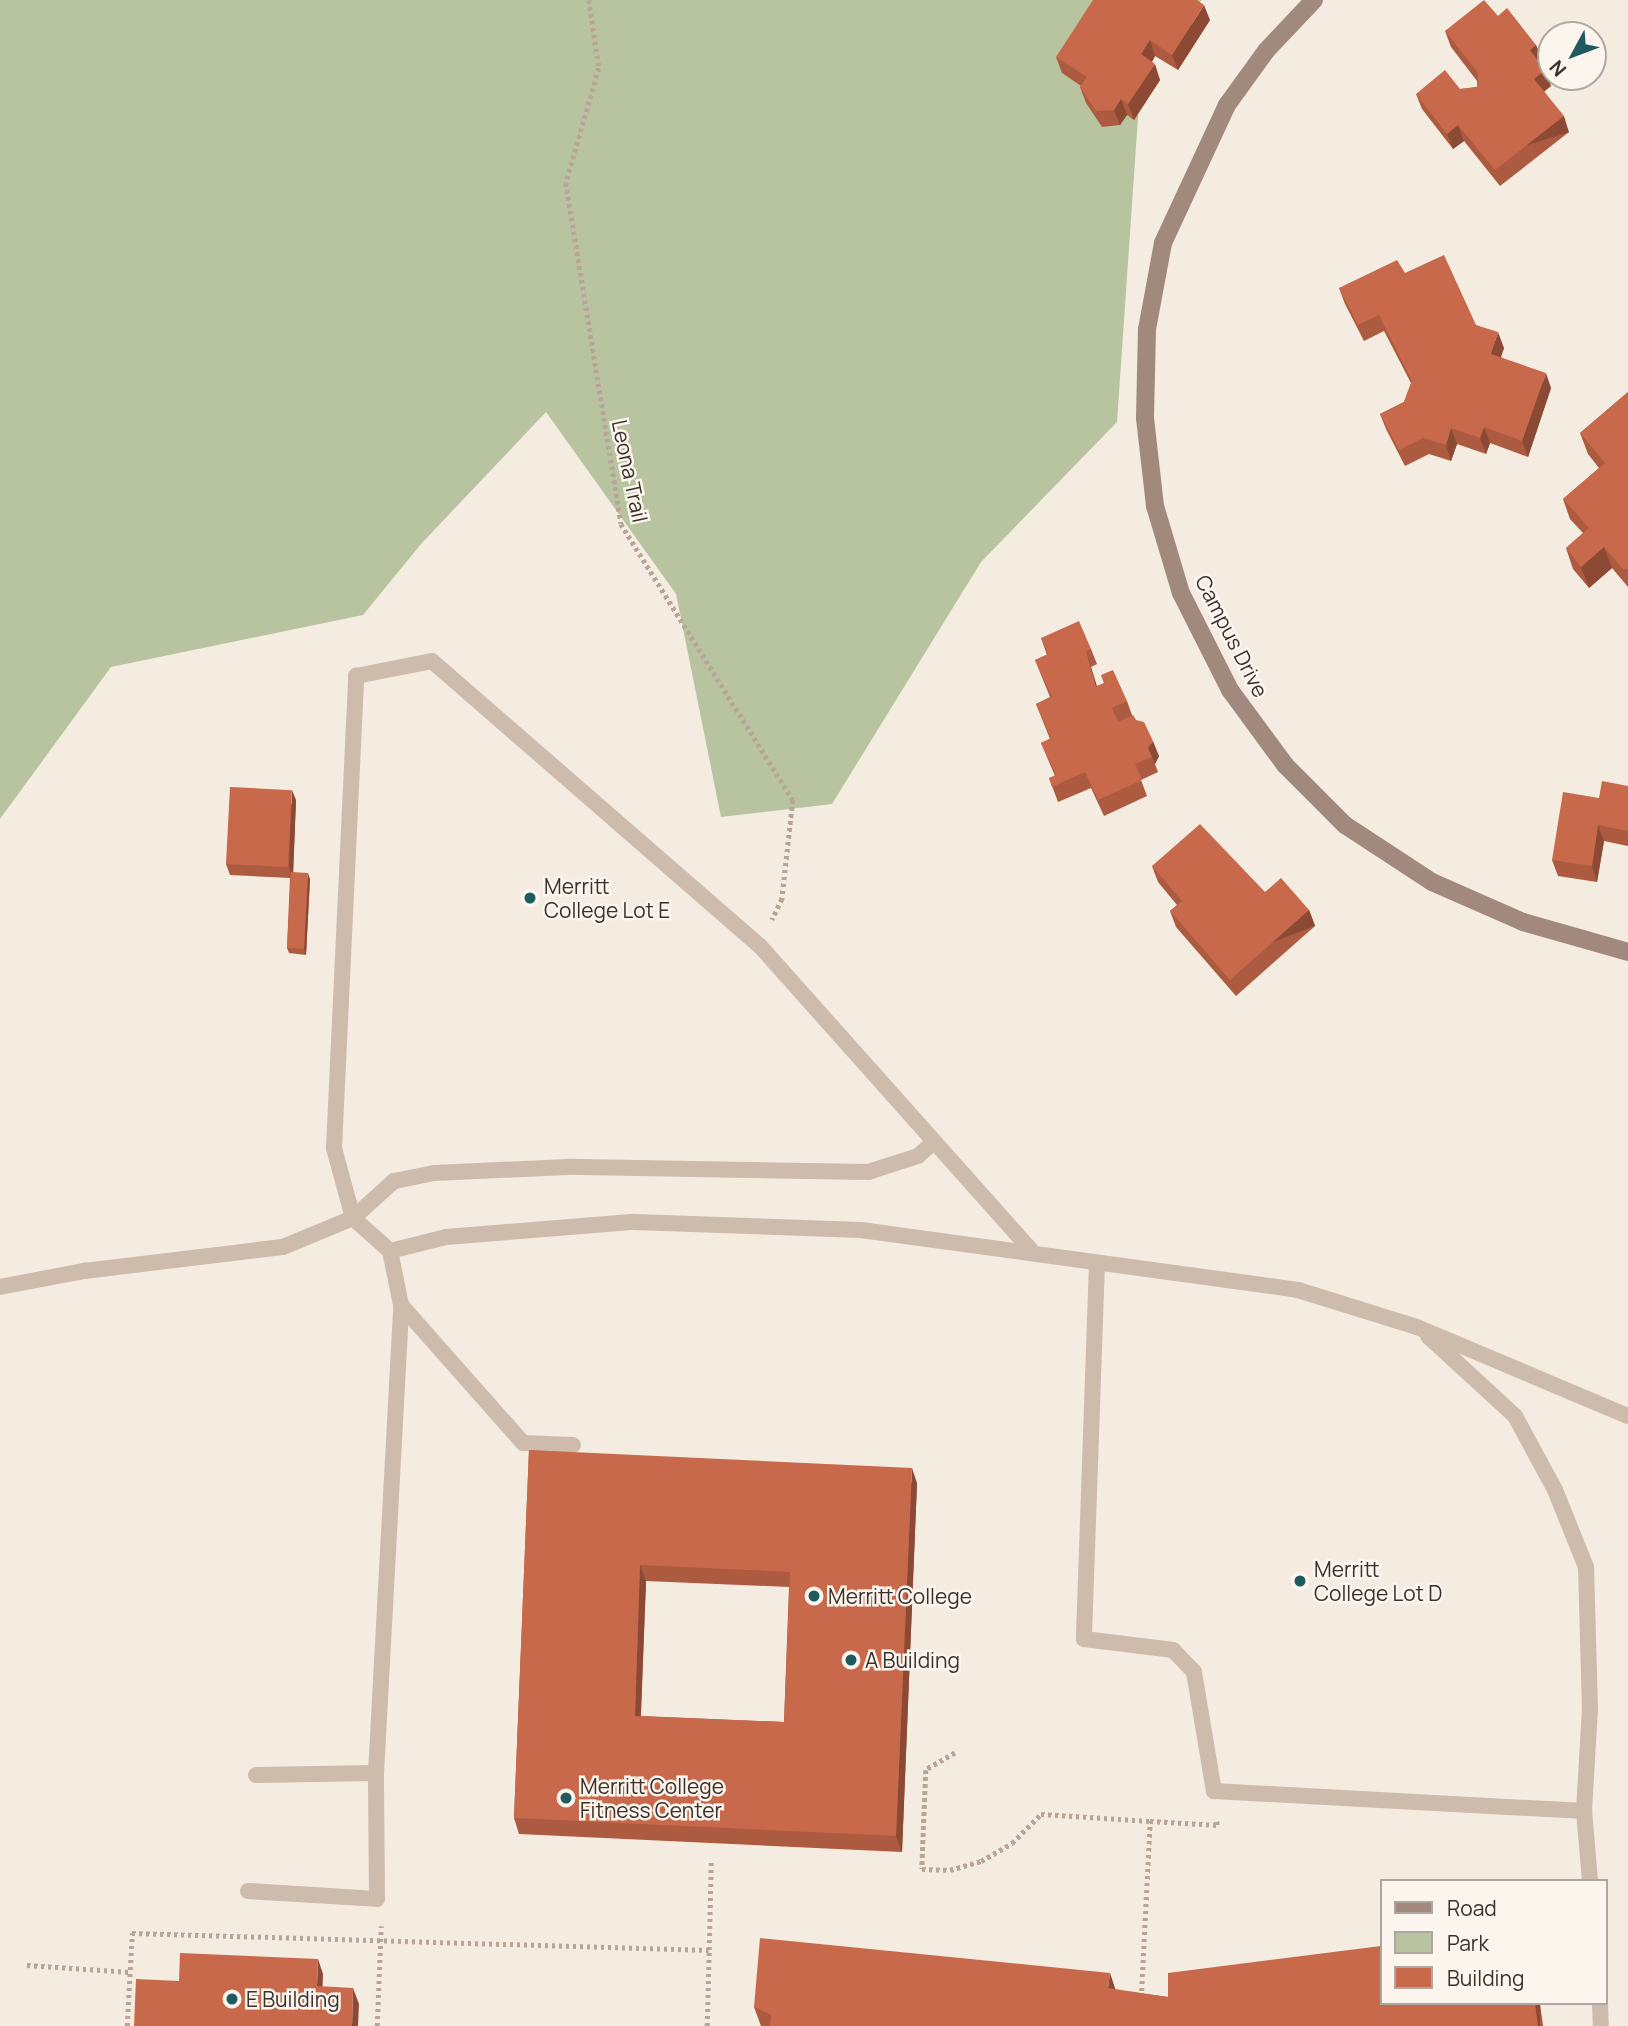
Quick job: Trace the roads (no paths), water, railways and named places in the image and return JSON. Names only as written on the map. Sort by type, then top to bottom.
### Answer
[{"type":"street","name":"Campus Drive","points":[[1314,0],[1266,51],[1227,106],[1163,243],[1147,329],[1145,418],[1155,506],[1181,593],[1230,690],[1285,765],[1345,825],[1432,882],[1523,922],[1628,953]]},
{"type":"lane","points":[[248,1891],[377,1899],[376,1773],[401,1305],[390,1251],[353,1218],[334,1148],[355,676],[432,661],[760,946],[1034,1253]]},
{"type":"lane","points":[[0,1287],[85,1270],[283,1247],[353,1218],[394,1181],[434,1173],[567,1167],[868,1172],[918,1156],[934,1142]]},
{"type":"lane","points":[[390,1251],[446,1237],[635,1222],[861,1230],[1034,1253],[1298,1290],[1417,1326],[1628,1416]]},
{"type":"lane","points":[[1097,1263],[1084,1639],[1173,1650],[1194,1672],[1214,1791],[1584,1811]]},
{"type":"lane","points":[[401,1305],[523,1443],[573,1445]]},
{"type":"lane","points":[[1417,1326],[1515,1416],[1555,1490],[1586,1567],[1590,1709],[1584,1811],[1590,1879]]},
{"type":"lane","points":[[256,1774],[376,1773]]},
{"type":"lane","points":[[1600,2005],[1601,2026]]},
{"type":"place","name":"Merritt College Lot E","points":[[530,898]]},
{"type":"place","name":"Merritt College Lot D","points":[[1300,1581]]},
{"type":"place","name":"Merritt College","points":[[814,1596]]},
{"type":"place","name":"A Building","points":[[851,1660]]},
{"type":"place","name":"Merritt College Fitness Center","points":[[566,1798]]},
{"type":"place","name":"E Building","points":[[232,1999]]}]
